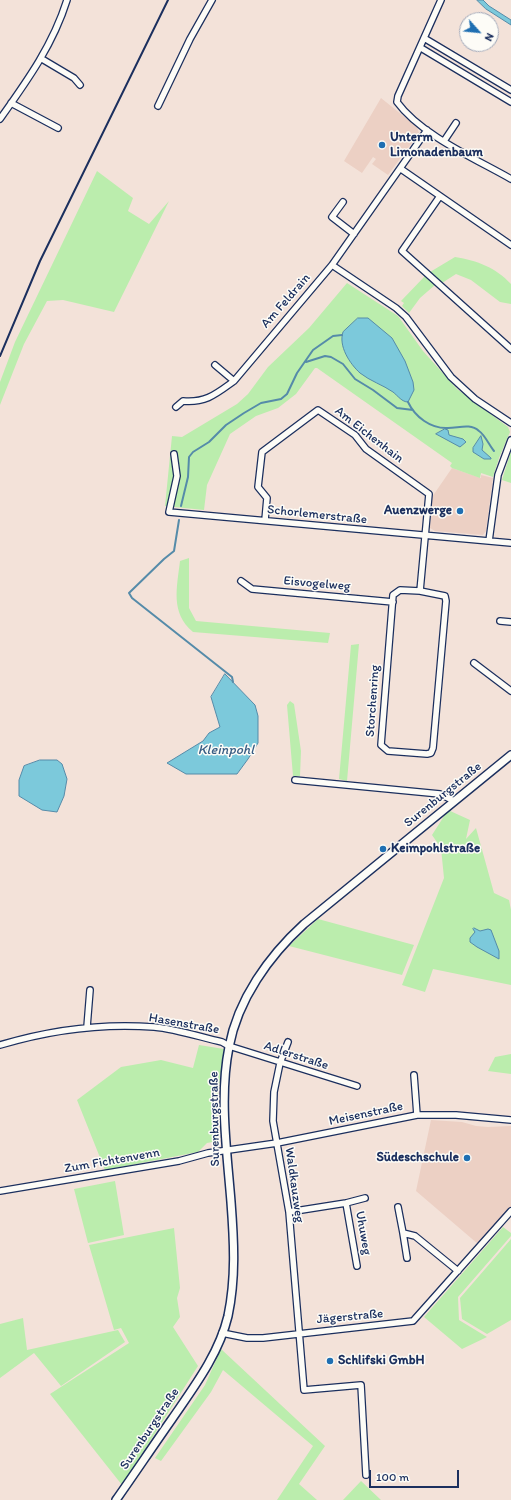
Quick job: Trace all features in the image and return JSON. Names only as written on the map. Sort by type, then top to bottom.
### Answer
[{"type":"street","points":[[0,119],[42,59],[55,34],[67,0]]},
{"type":"street","points":[[158,106],[190,39],[212,0]]},
{"type":"street","points":[[441,0],[398,96],[397,102],[427,130],[511,179]]},
{"type":"street","points":[[424,38],[511,90]]},
{"type":"street","points":[[420,48],[511,102]]},
{"type":"street","points":[[42,59],[74,78],[80,85]]},
{"type":"street","points":[[12,103],[58,128]]},
{"type":"street","points":[[444,141],[456,122]]},
{"type":"street","name":"Am Feldrain","points":[[176,407],[184,401],[197,402],[216,394],[234,381],[332,265],[427,130]]},
{"type":"street","points":[[401,169],[511,245]]},
{"type":"street","points":[[440,196],[402,251],[511,349]]},
{"type":"street","points":[[343,202],[332,217],[354,234]]},
{"type":"street","points":[[332,265],[396,308],[406,317],[451,377],[475,399],[511,424]]},
{"type":"street","points":[[215,365],[234,381]]},
{"type":"street","name":"Am Eichenhain","points":[[265,520],[267,498],[258,486],[262,452],[318,410],[355,435],[366,449],[429,494],[425,536]]},
{"type":"street","points":[[489,541],[498,475],[511,440]]},
{"type":"street","name":"Schorlemerstraße","points":[[174,454],[177,480],[169,512],[511,543]]},
{"type":"street","points":[[420,592],[425,536]]},
{"type":"street","name":"Eisvogelweg","points":[[241,582],[252,589],[393,602]]},
{"type":"street","name":"Storchenring","points":[[400,590],[420,592],[441,594],[445,596],[446,601],[433,748],[431,752],[427,754],[388,751],[381,745],[393,595],[400,590]]},
{"type":"street","points":[[500,622],[511,622]]},
{"type":"street","points":[[474,663],[511,691]]},
{"type":"street","name":"Surenburgstraße","points":[[116,1500],[201,1376],[222,1333],[232,1294],[235,1259],[226,1151],[224,1098],[229,1046],[236,1023],[254,984],[290,937],[511,755]]},
{"type":"street","points":[[295,780],[440,794],[454,801]]},
{"type":"street","points":[[87,1027],[90,990]]},
{"type":"street","name":"Hasenstraße","points":[[0,1046],[50,1032],[87,1027],[154,1027],[222,1042],[229,1046]]},
{"type":"street","name":"Waldkauzweg","points":[[288,1042],[280,1063],[274,1092],[274,1121],[288,1212],[304,1390],[362,1385],[366,1475]]},
{"type":"street","name":"Adlerstraße","points":[[229,1046],[356,1086]]},
{"type":"street","points":[[414,1075],[417,1115]]},
{"type":"street","name":"Meisenstraße","points":[[226,1151],[277,1143],[417,1115],[456,1115],[511,1120]]},
{"type":"street","name":"Zum Fichtenvenn","points":[[0,1191],[179,1161],[208,1153],[226,1151]]},
{"type":"street","name":"Uhuweg","points":[[288,1212],[346,1203],[365,1198]]},
{"type":"street","name":"Uhuweg","points":[[346,1203],[357,1266]]},
{"type":"street","points":[[398,1207],[407,1258]]},
{"type":"street","name":"Jägerstraße","points":[[222,1333],[247,1338],[413,1321],[511,1211]]},
{"type":"street","points":[[403,1232],[415,1236],[458,1271]]},
{"type":"shaded area","name":"Unterm Limonadenbaum","points":[[381,98],[417,127],[419,133],[388,175],[372,164],[376,159],[373,157],[362,173],[344,161]]},
{"type":"shaded area","name":"Auenzwerge","points":[[452,468],[481,478],[481,475],[493,478],[486,531],[483,535],[435,531],[430,528],[432,497]]},
{"type":"shaded area","name":"Südeschschule","points":[[431,1120],[462,1122],[476,1126],[488,1127],[511,1126],[511,1207],[478,1244],[416,1191]]},
{"type":"green space","points":[[97,171],[133,198],[128,211],[149,224],[169,201],[114,312],[63,300],[47,301],[24,344],[0,405],[0,382],[15,342]]},
{"type":"green space","points":[[455,257],[479,263],[499,273],[505,278],[511,284],[511,304],[500,302],[471,280],[456,274],[442,283],[430,272]]},
{"type":"green space","points":[[425,276],[435,285],[420,298],[409,313],[402,306],[404,303],[401,301]]},
{"type":"green space","points":[[347,283],[398,316],[423,351],[457,389],[508,427],[510,432],[493,477],[481,473],[480,478],[452,468],[450,466],[452,463],[315,368],[296,394],[278,408],[256,416],[230,434],[207,485],[204,510],[165,506],[172,436],[182,437],[237,404],[248,394],[268,367],[309,328]]},
{"type":"green space","points":[[511,451],[511,483],[502,480]]},
{"type":"green space","points":[[189,558],[189,608],[196,621],[330,633],[328,643],[193,632],[181,617],[177,599],[180,561]]},
{"type":"green space","points":[[359,644],[347,781],[339,779],[351,645]]},
{"type":"green space","points":[[290,701],[294,704],[301,751],[300,776],[293,776],[287,705]]},
{"type":"green space","points":[[448,810],[470,820],[466,839],[476,828],[494,893],[509,900],[511,910],[511,985],[433,969],[425,992],[402,985],[444,878],[441,848],[432,835]]},
{"type":"green space","points":[[318,919],[414,945],[402,975],[289,946]]},
{"type":"green space","points":[[199,1045],[224,1049],[217,1101],[218,1141],[207,1143],[198,1152],[105,1170],[77,1100],[121,1067],[161,1060],[193,1068]]},
{"type":"green space","points":[[511,1054],[511,1074],[488,1071],[495,1057]]},
{"type":"green space","points":[[115,1181],[124,1235],[88,1243],[74,1189]]},
{"type":"green space","points":[[503,1227],[511,1233],[511,1236],[458,1297],[459,1320],[487,1337],[462,1349],[424,1317]]},
{"type":"green space","points":[[174,1228],[180,1288],[177,1298],[180,1317],[173,1327],[198,1366],[122,1485],[50,1394],[129,1343],[121,1328],[114,1330],[89,1245]]},
{"type":"green space","points":[[511,1239],[511,1320],[487,1334],[462,1319],[460,1298]]},
{"type":"green space","points":[[23,1318],[27,1350],[118,1330],[125,1342],[61,1386],[34,1353],[0,1378],[0,1324]]},
{"type":"green space","points":[[221,1349],[325,1446],[299,1484],[317,1500],[277,1500],[313,1446],[223,1370],[211,1392],[161,1461],[155,1458],[205,1385]]},
{"type":"green space","points":[[361,1481],[381,1500],[343,1500]]},
{"type":"water","points":[[477,0],[483,0],[498,12],[491,12]]},
{"type":"water","points":[[499,12],[511,20],[511,25],[499,17]]},
{"type":"water","points":[[358,318],[368,318],[392,338],[405,361],[413,382],[414,390],[408,402],[402,400],[393,392],[364,376],[349,360],[342,343],[343,332]]},
{"type":"water","points":[[445,429],[448,430],[449,435],[463,439],[466,442],[460,447],[436,434]]},
{"type":"water","points":[[481,436],[483,444],[482,450],[491,459],[484,459],[473,452],[473,448]]},
{"type":"water","name":"Kleinpohl","points":[[225,674],[255,705],[258,716],[258,743],[237,774],[186,774],[167,763],[203,741],[209,733],[220,727],[211,697]]},
{"type":"water","points":[[40,760],[57,760],[62,764],[67,779],[64,796],[57,812],[42,810],[19,796],[19,780],[24,766]]},
{"type":"water","points":[[474,928],[480,931],[488,929],[491,930],[499,951],[499,959],[470,942],[470,938],[475,932],[473,929]]},
{"type":"waterway","points":[[181,506],[188,477],[189,457],[193,452],[209,442],[226,425],[244,413],[261,403],[281,399],[287,394],[297,373],[313,350],[333,336],[342,335]]},
{"type":"waterway","points":[[306,362],[325,356],[331,357],[343,364],[355,379],[397,408],[413,410]]},
{"type":"waterway","points":[[408,402],[415,413],[430,424],[442,428],[464,426],[476,429],[483,435],[494,451]]},
{"type":"waterway","points":[[179,520],[174,551],[129,593],[132,598],[232,677],[233,682]]},
{"type":"railway","points":[[0,356],[40,261],[168,0]]},
{"type":"place","name":"Unterm Limonadenbaum","points":[[382,145]]},
{"type":"place","name":"Auenzwerge","points":[[460,511]]},
{"type":"place","name":"Keimpohlstraße","points":[[383,849]]},
{"type":"place","name":"Südeschschule","points":[[467,1158]]},
{"type":"place","name":"Schlifski GmbH","points":[[330,1361]]}]
